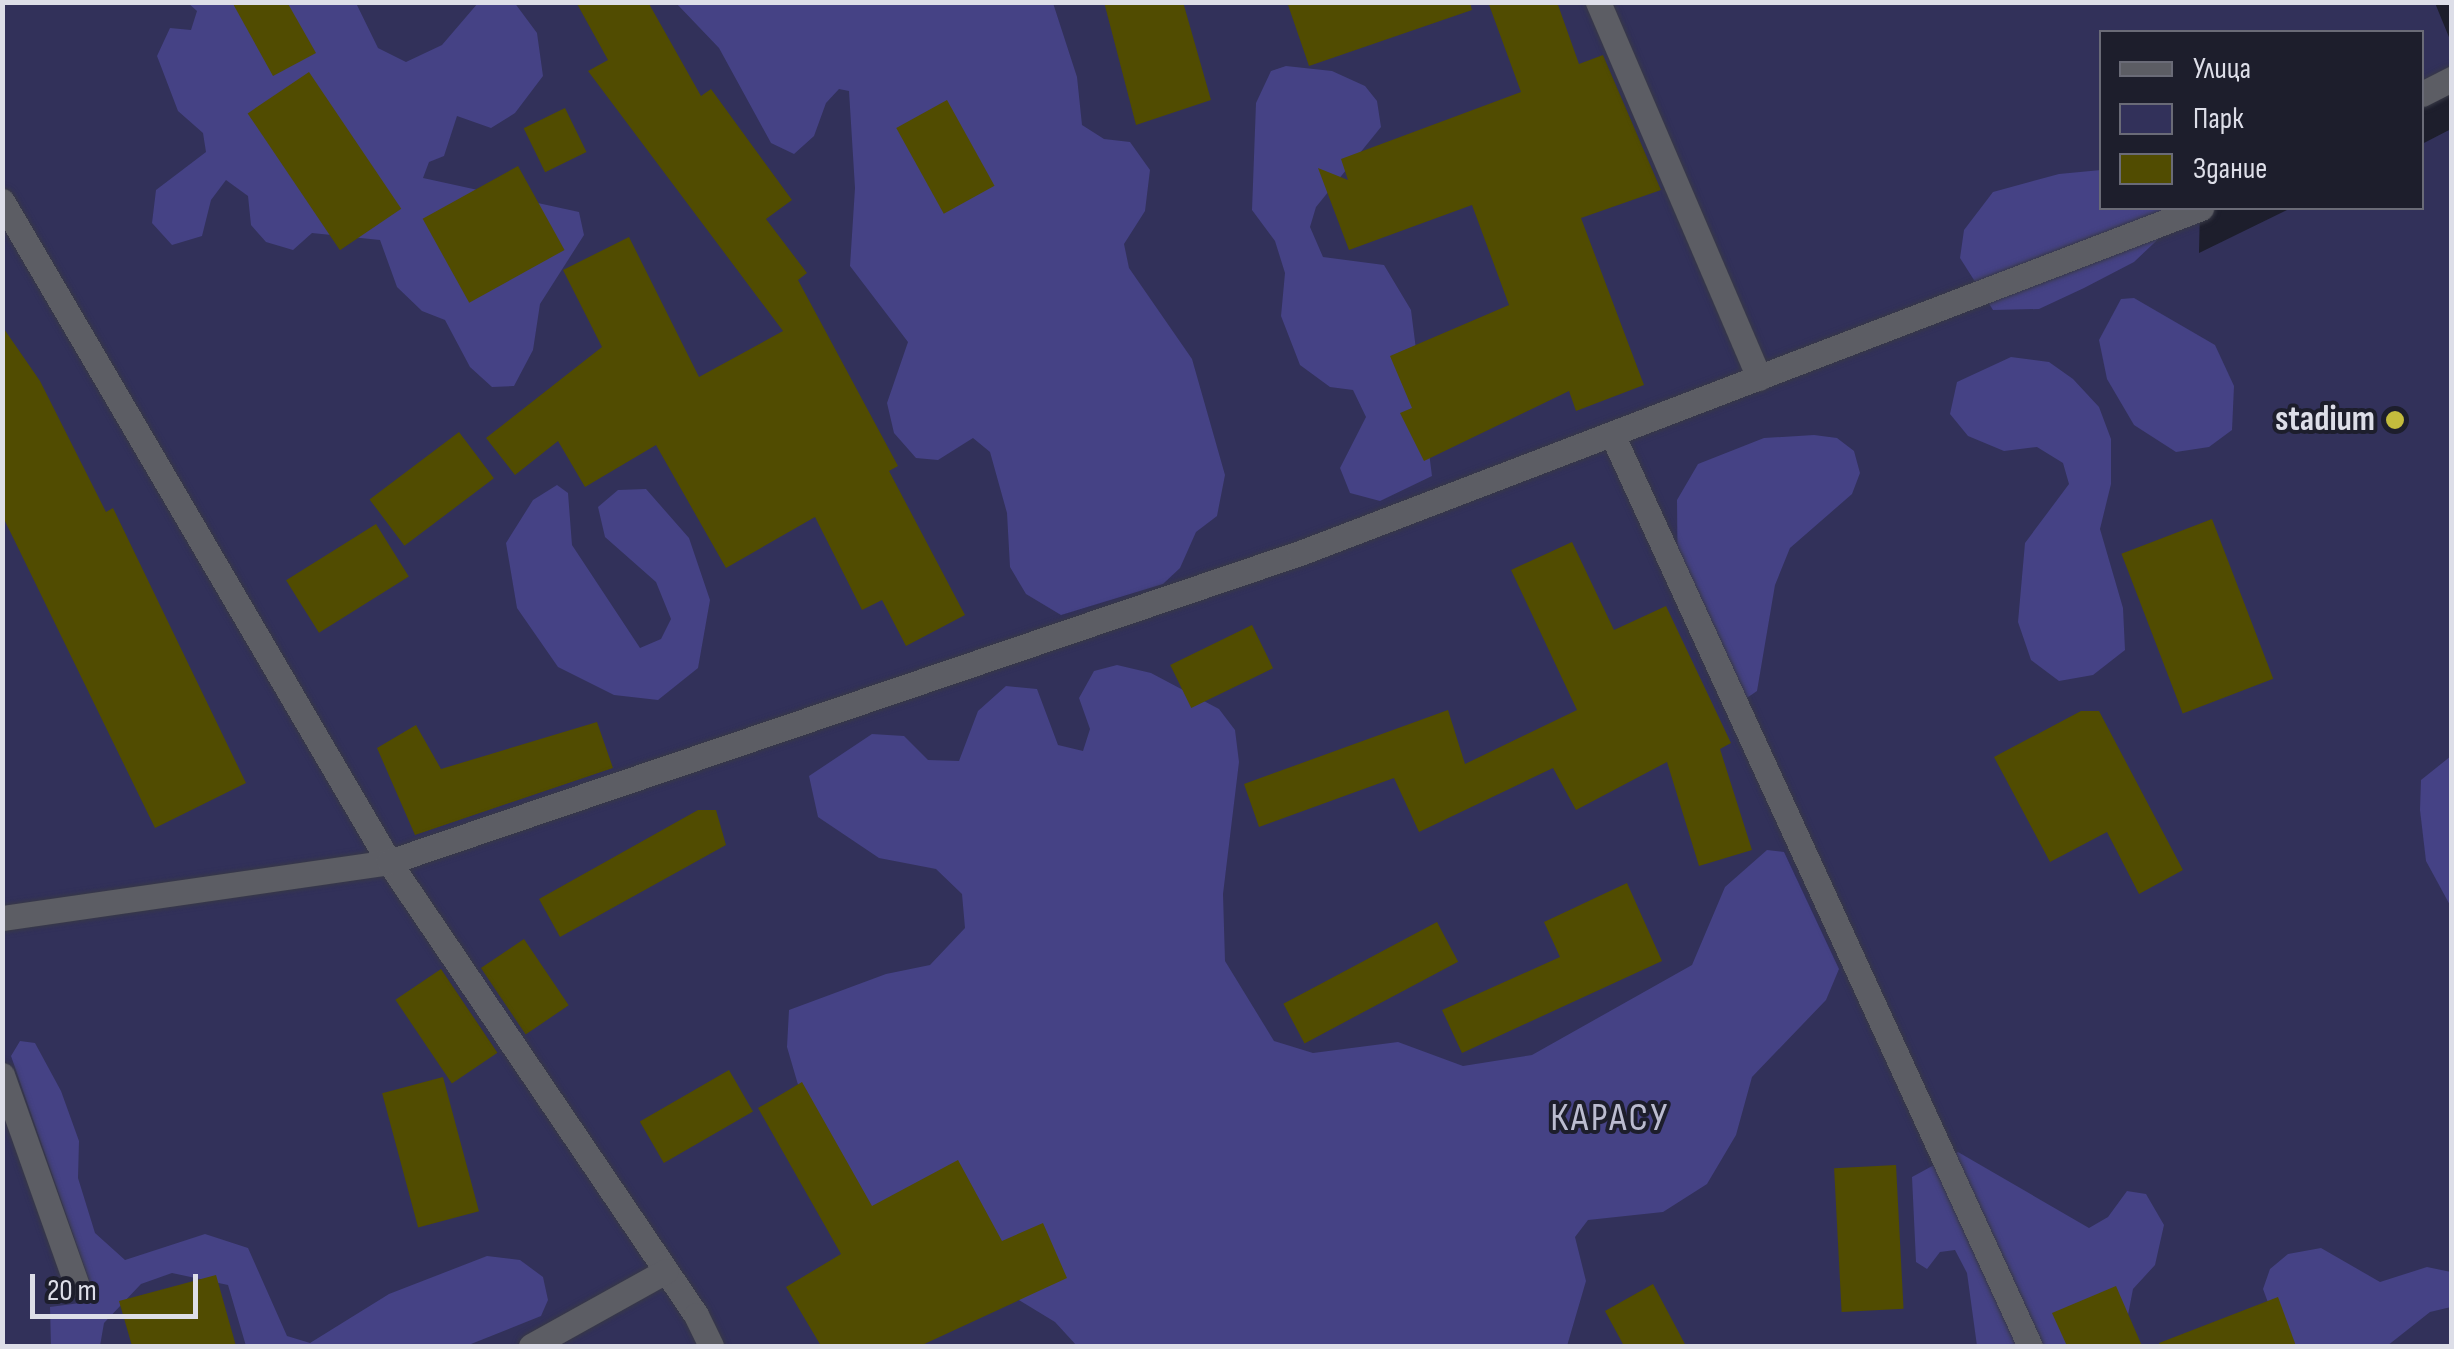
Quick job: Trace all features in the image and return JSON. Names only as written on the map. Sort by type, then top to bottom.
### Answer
[{"type":"street","points":[[1598,2],[1759,378]]},
{"type":"street","points":[[2424,93],[2452,79]]},
{"type":"street","points":[[2,201],[389,862],[666,1271],[711,1346]]},
{"type":"street","points":[[2,918],[389,862],[1282,560],[2196,210]]},
{"type":"street","points":[[1612,434],[2030,1346]]},
{"type":"street","points":[[2,1076],[76,1283]]},
{"type":"street","points":[[531,1346],[666,1271]]},
{"type":"green space","points":[[3,3],[2435,3],[2451,42],[2451,79],[2424,93],[2424,30],[2099,30],[2099,210],[2200,210],[2199,253],[2287,210],[2424,210],[2424,143],[2451,129],[2451,1346],[3,1346]]},
{"type":"shaded area","points":[[514,2],[537,33],[543,76],[515,113],[491,128],[457,116],[444,156],[429,162],[423,178],[579,212],[584,235],[540,304],[533,350],[514,386],[492,387],[470,367],[445,320],[422,311],[397,287],[380,240],[312,233],[293,250],[266,242],[251,225],[248,196],[226,180],[211,200],[202,236],[172,245],[152,223],[156,190],[206,152],[203,133],[178,111],[157,56],[170,28],[191,30],[197,11],[188,3],[356,3],[378,48],[406,62],[442,45],[478,3]]},
{"type":"shaded area","points":[[676,3],[1053,3],[1077,77],[1082,125],[1104,139],[1130,142],[1150,170],[1145,211],[1124,244],[1129,268],[1192,359],[1225,475],[1217,516],[1196,532],[1180,568],[1163,584],[1061,615],[1026,594],[1010,567],[1007,513],[990,452],[973,438],[938,460],[916,458],[894,433],[887,403],[908,342],[850,266],[855,188],[849,91],[839,89],[826,103],[814,136],[794,154],[771,143],[719,48]]},
{"type":"shaded area","points":[[1286,66],[1332,71],[1365,86],[1377,101],[1381,127],[1316,207],[1310,227],[1323,257],[1384,265],[1411,310],[1432,476],[1380,501],[1350,493],[1340,468],[1366,417],[1353,390],[1330,387],[1300,365],[1281,316],[1285,273],[1275,241],[1252,210],[1256,103],[1271,71]]},
{"type":"shaded area","points":[[2099,170],[2099,210],[2189,210],[2134,262],[2084,288],[2039,309],[1993,310],[1960,258],[1964,230],[1993,192],[2059,174]]},
{"type":"shaded area","points":[[2134,298],[2215,345],[2234,386],[2232,430],[2209,447],[2176,452],[2134,425],[2107,379],[2099,340],[2121,299]]},
{"type":"shaded area","points":[[2011,357],[2049,362],[2073,379],[2099,407],[2111,439],[2111,484],[2100,529],[2123,608],[2125,650],[2093,675],[2059,681],[2031,660],[2018,622],[2025,543],[2069,484],[2063,463],[2037,447],[2004,451],[1968,436],[1950,414],[1957,382]]},
{"type":"shaded area","points":[[1764,438],[1837,438],[1854,451],[1860,473],[1852,494],[1790,548],[1775,585],[1757,691],[1741,702],[1722,698],[1678,606],[1677,500],[1698,464]]},
{"type":"shaded area","points":[[557,485],[568,493],[572,545],[640,648],[661,639],[671,619],[656,582],[605,537],[598,507],[618,490],[646,489],[689,538],[710,600],[698,668],[658,700],[614,695],[558,667],[517,608],[506,543],[533,500]]},
{"type":"shaded area","points":[[1117,665],[1151,673],[1219,709],[1235,730],[1239,762],[1223,894],[1225,961],[1274,1041],[1313,1053],[1398,1042],[1463,1066],[1532,1055],[1692,965],[1725,887],[1767,850],[1784,852],[1839,969],[1826,1000],[1752,1077],[1736,1135],[1707,1184],[1663,1212],[1588,1220],[1575,1237],[1586,1281],[1567,1346],[1077,1346],[1055,1322],[890,1221],[832,1201],[787,1047],[789,1010],[886,974],[930,965],[965,928],[962,894],[936,869],[879,858],[818,817],[809,776],[872,734],[904,736],[928,760],[959,761],[978,711],[1006,686],[1037,689],[1058,745],[1083,751],[1090,729],[1079,698],[1094,671]]},
{"type":"shaded area","points":[[2452,756],[2451,907],[2426,861],[2420,810],[2421,780]]},
{"type":"shaded area","points":[[20,1041],[35,1043],[61,1091],[79,1141],[78,1178],[95,1233],[125,1260],[205,1234],[248,1248],[287,1336],[310,1343],[389,1294],[487,1256],[520,1260],[543,1277],[548,1300],[541,1316],[466,1346],[246,1346],[228,1285],[172,1273],[141,1284],[104,1323],[100,1346],[51,1346],[50,1307],[87,1302],[91,1286],[11,1056]]},
{"type":"shaded area","points":[[1958,1152],[2089,1228],[2108,1217],[2127,1191],[2146,1194],[2164,1225],[2155,1265],[2133,1289],[2122,1346],[1977,1346],[1967,1273],[1955,1250],[1940,1252],[1927,1269],[1916,1262],[1912,1177]]},
{"type":"shaded area","points":[[2321,1248],[2380,1282],[2427,1267],[2451,1272],[2451,1307],[2430,1312],[2387,1346],[2284,1346],[2263,1289],[2270,1269],[2288,1254]]},
{"type":"building","points":[[232,2],[287,2],[316,53],[273,76]]},
{"type":"building","points":[[576,2],[648,2],[701,96],[711,89],[792,200],[766,219],[807,273],[798,280],[898,466],[889,471],[965,615],[906,646],[882,600],[862,610],[815,517],[726,568],[656,445],[585,487],[558,441],[515,475],[486,438],[602,347],[563,270],[629,237],[699,377],[783,331],[588,71],[608,60]]},
{"type":"building","points":[[1104,2],[1183,2],[1211,100],[1136,125]]},
{"type":"building","points":[[1287,2],[1470,2],[1472,10],[1309,66]]},
{"type":"building","points":[[1488,2],[1557,2],[1579,64],[1603,55],[1661,190],[1581,218],[1644,385],[1576,411],[1569,391],[1424,461],[1400,413],[1412,408],[1390,356],[1509,305],[1472,205],[1349,250],[1318,168],[1348,180],[1341,159],[1521,92]]},
{"type":"building","points":[[309,72],[401,209],[340,250],[248,113]]},
{"type":"building","points":[[947,100],[995,186],[944,214],[896,128]]},
{"type":"building","points":[[565,108],[586,152],[545,172],[524,128]]},
{"type":"building","points":[[518,166],[565,250],[469,303],[423,219]]},
{"type":"building","points":[[2,326],[40,381],[106,512],[113,508],[246,783],[155,828],[2,515]]},
{"type":"building","points":[[459,432],[494,478],[404,546],[370,499]]},
{"type":"building","points":[[2212,519],[2273,679],[2183,713],[2121,554]]},
{"type":"building","points":[[376,524],[409,577],[319,633],[286,580]]},
{"type":"building","points":[[1572,542],[1614,630],[1666,606],[1731,743],[1720,749],[1752,850],[1699,866],[1667,762],[1576,810],[1553,768],[1419,832],[1394,778],[1259,827],[1244,784],[1448,710],[1465,764],[1577,710],[1511,570]]},
{"type":"building","points":[[1252,625],[1273,668],[1191,708],[1170,665]]},
{"type":"building","points":[[2081,711],[2099,711],[2183,870],[2139,894],[2107,832],[2050,862],[1994,757]]},
{"type":"building","points":[[597,722],[613,768],[415,835],[377,748],[416,725],[441,769]]},
{"type":"building","points":[[698,810],[716,810],[726,845],[560,937],[539,899]]},
{"type":"building","points":[[1627,883],[1662,961],[1462,1053],[1442,1010],[1560,957],[1544,922]]},
{"type":"building","points":[[1437,922],[1458,962],[1304,1043],[1283,1004]]},
{"type":"building","points":[[524,939],[569,1005],[526,1034],[481,968]]},
{"type":"building","points":[[441,969],[497,1053],[452,1083],[395,1000]]},
{"type":"building","points":[[729,1070],[753,1112],[664,1163],[640,1122]]},
{"type":"building","points":[[443,1077],[479,1211],[418,1228],[382,1093]]},
{"type":"building","points":[[802,1082],[872,1206],[958,1160],[1002,1241],[1043,1223],[1067,1278],[920,1346],[821,1346],[786,1287],[841,1254],[758,1108]]},
{"type":"building","points":[[1896,1165],[1904,1309],[1842,1312],[1834,1168]]},
{"type":"building","points":[[216,1275],[236,1346],[132,1346],[119,1301]]},
{"type":"building","points":[[1653,1284],[1686,1346],[1624,1346],[1605,1311]]},
{"type":"building","points":[[2116,1286],[2142,1346],[2067,1346],[2052,1313]]},
{"type":"building","points":[[2278,1297],[2296,1346],[2159,1346],[2159,1343]]},
{"type":"place","name":"stadium","points":[[2395,420]]},
{"type":"district","name":"КАРАСУ","points":[[1610,1118]]}]
